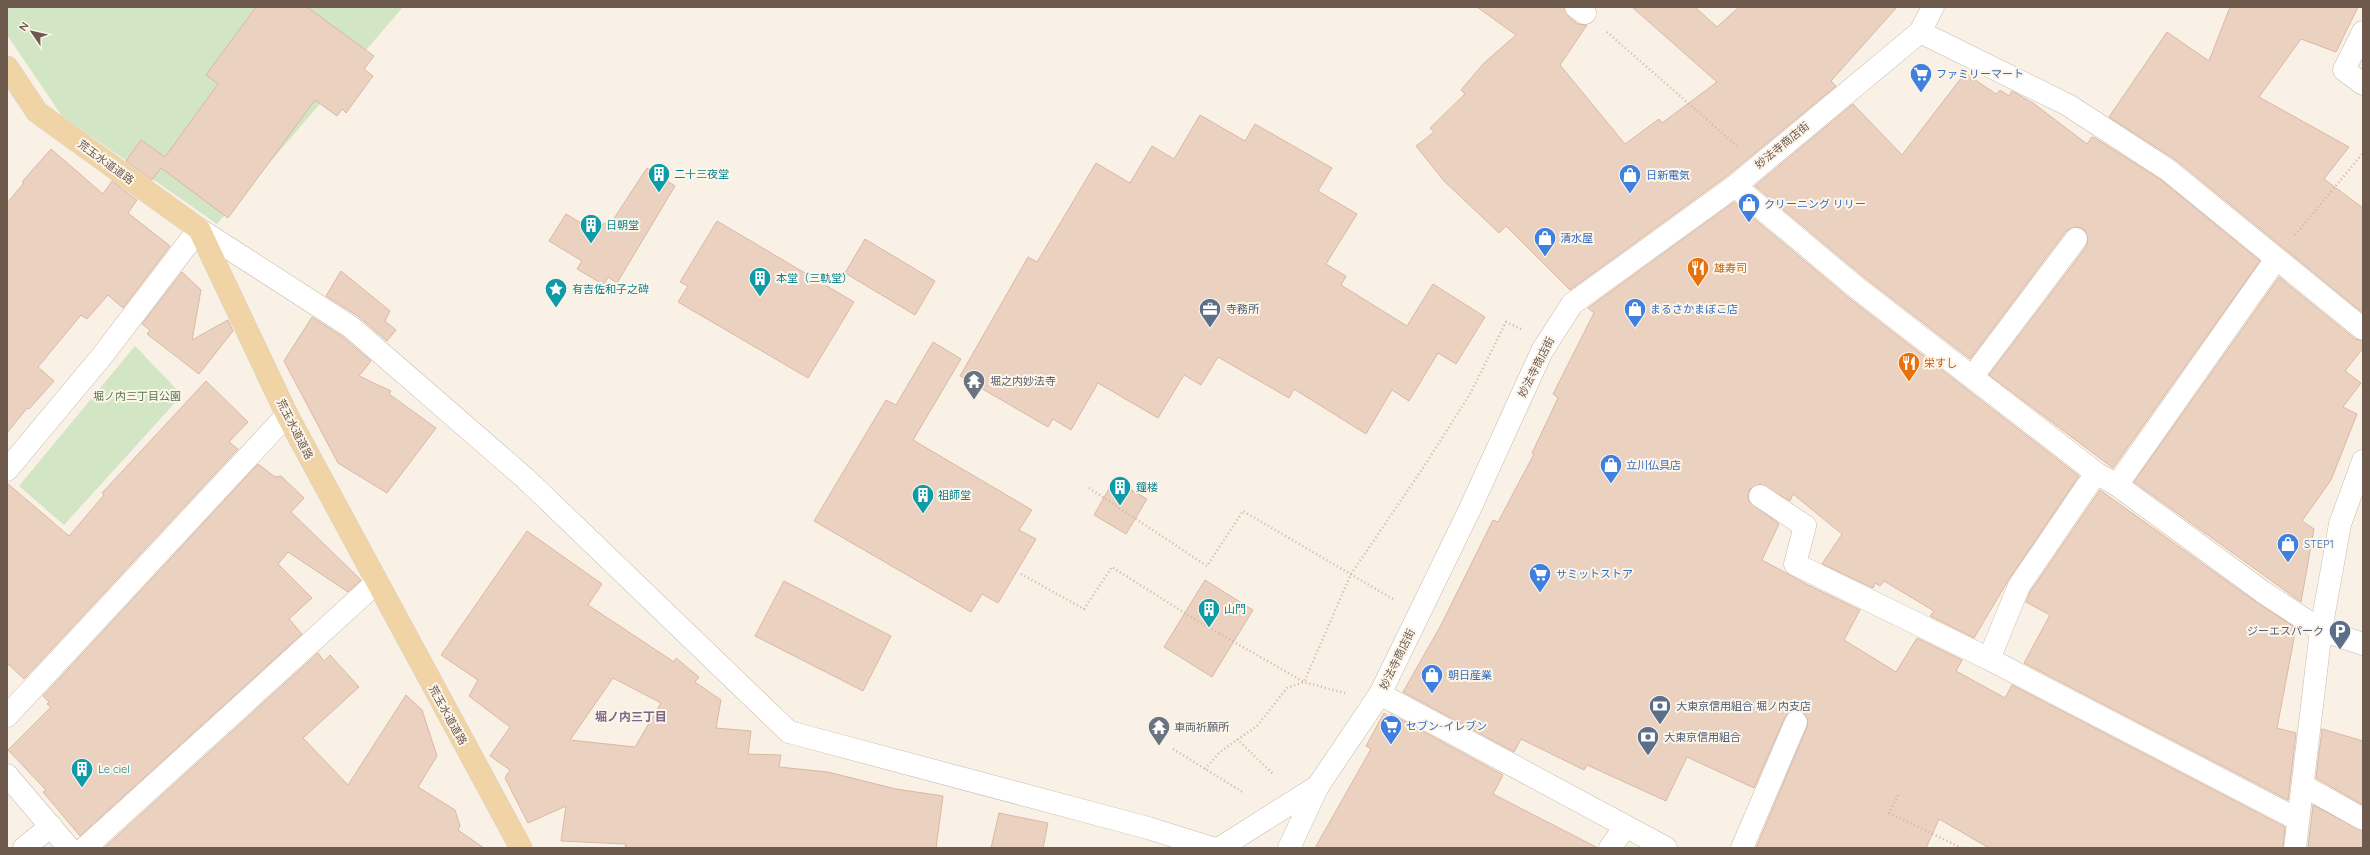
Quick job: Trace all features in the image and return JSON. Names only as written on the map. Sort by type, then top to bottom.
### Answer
[{"type":"main road","name":"荒玉水道道路","points":[[7,67],[37,112],[199,229],[287,415],[521,848]]},
{"type":"street","name":"妙法寺商店街","points":[[1289,848],[1318,786],[1380,694],[1469,511],[1542,351],[1572,304],[1735,186],[1758,165],[1920,32],[1933,7]]},
{"type":"street","points":[[1920,32],[2068,105],[2168,170],[2363,329]]},
{"type":"street","points":[[2363,32],[2344,70],[2363,84]]},
{"type":"street","points":[[1735,186],[1857,288],[2096,473],[2117,485],[2263,592],[2320,630],[2363,644]]},
{"type":"street","points":[[7,470],[102,356],[199,229],[351,327],[526,479],[789,732],[1148,828],[1212,848]]},
{"type":"street","points":[[1972,377],[2076,239]]},
{"type":"street","points":[[2117,485],[2276,259]]},
{"type":"street","points":[[7,716],[287,415]]},
{"type":"street","points":[[2295,848],[2304,786],[2320,630],[2340,524],[2363,461]]},
{"type":"street","points":[[1989,659],[2020,586],[2096,473]]},
{"type":"street","points":[[1760,496],[1806,526],[1795,564],[1989,659],[2298,819]]},
{"type":"street","points":[[86,848],[376,582]]},
{"type":"street","points":[[1380,694],[1666,848]]},
{"type":"street","points":[[1742,848],[1796,722]]},
{"type":"street","points":[[7,775],[69,848]]},
{"type":"street","points":[[1220,848],[1318,786]]},
{"type":"street","points":[[2304,786],[2363,819]]},
{"type":"street","points":[[24,848],[51,826]]},
{"type":"street","points":[[1610,848],[1625,827]]},
{"type":"path","points":[[1581,10],[1758,165]]},
{"type":"path","points":[[2276,259],[2363,153]]},
{"type":"path","points":[[1205,769],[1220,752],[1237,738],[1257,726],[1287,688],[1304,682],[1351,574],[1423,468],[1470,394],[1506,322],[1528,332]]},
{"type":"path","points":[[1089,488],[1207,566],[1243,511],[1395,600]]},
{"type":"path","points":[[1021,574],[1084,609],[1112,567],[1199,622],[1304,682],[1348,693]]},
{"type":"path","points":[[1237,738],[1274,775]]},
{"type":"path","points":[[1173,749],[1244,793]]},
{"type":"path","points":[[1898,794],[1889,813],[1962,848]]},
{"type":"green space","points":[[7,7],[403,7],[217,224],[62,116],[7,35]]},
{"type":"green space","name":"堀ノ内三丁目公園","points":[[135,346],[182,395],[64,525],[19,486]]},
{"type":"building","points":[[256,7],[307,7],[374,56],[364,69],[373,76],[346,113],[342,109],[337,116],[315,100],[228,218],[161,168],[152,180],[126,161],[141,140],[165,157],[218,84],[206,75]]},
{"type":"building","points":[[1477,7],[1564,7],[1569,17],[1578,24],[1587,25],[1560,65],[1625,144],[1659,119],[1662,123],[1717,82],[1632,7],[1695,7],[1717,27],[1739,7],[1897,7],[1831,81],[1836,86],[1727,176],[1570,290],[1506,226],[1499,233],[1444,181],[1416,146],[1434,132],[1430,128],[1465,94],[1461,90],[1484,63],[1516,35]]},
{"type":"building","points":[[2230,7],[2358,7],[2336,52],[2301,39],[2259,97],[2349,147],[2324,179],[2363,208],[2363,313],[2176,160],[2109,117],[2167,32],[2209,61]]},
{"type":"building","points":[[1965,73],[1996,94],[2000,90],[2009,96],[2012,91],[2033,103],[2087,144],[2092,137],[2095,138],[2161,180],[2260,261],[2113,468],[1989,375],[2086,247],[2088,240],[2084,229],[2077,227],[2066,231],[1970,359],[1865,278],[1755,186],[1853,104],[1902,155]]},
{"type":"building","points":[[1200,115],[1245,141],[1255,124],[1332,168],[1318,191],[1357,214],[1326,264],[1346,276],[1341,285],[1407,326],[1433,284],[1485,317],[1456,364],[1438,353],[1409,401],[1392,390],[1366,434],[1294,389],[1289,398],[1218,357],[1201,385],[1184,375],[1158,418],[1098,383],[1071,430],[1053,419],[1048,427],[960,376],[1028,257],[1037,262],[1096,163],[1130,183],[1152,146],[1174,159]]},
{"type":"building","points":[[51,149],[103,194],[112,181],[137,200],[128,213],[170,246],[123,308],[108,295],[87,319],[81,315],[38,367],[54,381],[29,409],[27,408],[7,433],[7,203],[24,183],[22,182]]},
{"type":"building","points":[[647,168],[675,186],[617,283],[608,277],[604,285],[577,269],[582,261],[549,241],[566,214],[598,233],[604,223],[609,226]]},
{"type":"building","points":[[1734,202],[1849,298],[2079,476],[2009,579],[1974,638],[1930,616],[1934,611],[1884,581],[1880,586],[1875,583],[1873,588],[1822,564],[1842,534],[1793,494],[1790,501],[1760,484],[1750,489],[1748,495],[1749,501],[1779,524],[1762,560],[1808,585],[1860,610],[1844,640],[1896,672],[1917,638],[1962,660],[1956,671],[2005,698],[2012,685],[2285,827],[2283,848],[1989,848],[1939,819],[1926,848],[1756,848],[1807,727],[1808,720],[1801,711],[1794,710],[1785,717],[1754,788],[1687,757],[1666,801],[1587,765],[1584,770],[1521,739],[1514,752],[1403,692],[1440,627],[1493,520],[1498,522],[1534,454],[1532,453],[1558,398],[1553,394],[1594,313],[1588,308]]},
{"type":"building","name":"本堂（三軌堂）","points":[[717,221],[854,302],[808,378],[678,302],[688,286],[680,282]]},
{"type":"building","points":[[865,239],[935,281],[915,315],[845,273]]},
{"type":"building","points":[[341,271],[390,311],[385,321],[396,330],[387,341],[358,316],[326,296]]},
{"type":"building","points":[[182,272],[201,290],[192,340],[228,320],[233,331],[199,374],[147,334],[150,330],[142,324]]},
{"type":"building","points":[[2279,277],[2355,339],[2363,341],[2363,348],[2345,371],[2361,383],[2343,407],[2357,414],[2331,480],[2302,521],[2314,529],[2301,602],[2134,482]]},
{"type":"building","points":[[312,317],[343,337],[371,361],[359,376],[391,391],[389,394],[436,428],[387,493],[338,463],[284,361]]},
{"type":"building","name":"祖師堂","points":[[933,342],[961,359],[913,440],[1032,510],[1019,530],[1036,539],[998,603],[982,594],[971,612],[814,521],[886,400],[896,405]]},
{"type":"building","points":[[206,381],[248,422],[229,442],[238,449],[24,679],[7,663],[7,483],[69,536],[104,495],[102,493]]},
{"type":"building","points":[[258,464],[275,477],[281,476],[304,498],[291,512],[361,580],[348,592],[288,552],[278,564],[312,598],[289,619],[302,634],[80,836],[43,792],[46,790],[8,750],[51,707],[47,704],[49,702],[43,696]]},
{"type":"building","name":"鐘楼","points":[[1114,480],[1147,499],[1126,534],[1094,515]]},
{"type":"building","points":[[2100,490],[2256,602],[2296,628],[2277,728],[2296,733],[2288,800],[2024,663],[2050,615],[2026,602],[2030,592]]},
{"type":"building","points":[[527,531],[602,584],[588,605],[674,662],[676,658],[699,677],[695,682],[721,700],[716,728],[751,731],[748,754],[781,755],[779,767],[828,772],[896,789],[943,796],[936,848],[625,848],[626,844],[561,841],[566,806],[528,823],[505,778],[510,770],[490,756],[510,727],[469,696],[478,680],[441,655]],"holes":[[[613,678],[661,703],[635,747],[570,740]]]},
{"type":"building","name":"山門","points":[[1205,580],[1253,610],[1212,677],[1164,647]]},
{"type":"building","points":[[784,581],[891,636],[863,691],[755,636]]},
{"type":"building","points":[[318,653],[324,661],[330,655],[359,687],[303,738],[348,785],[406,695],[422,710],[437,756],[418,787],[455,810],[460,826],[458,830],[484,848],[104,848]]},
{"type":"building","points":[[1384,713],[1389,717],[1391,714],[1503,775],[1493,794],[1598,848],[1315,848],[1371,749],[1366,746]]},
{"type":"building","points":[[2322,729],[2363,741],[2363,805],[2316,778]]},
{"type":"building","points":[[2313,805],[2363,831],[2363,848],[2308,848]]},
{"type":"building","points":[[999,813],[1048,823],[1043,848],[991,848]]},
{"type":"place","name":"ファミリーマート","points":[[1921,94]]},
{"type":"place","name":"二十三夜堂","points":[[659,194]]},
{"type":"place","name":"日新電気","points":[[1630,194]]},
{"type":"place","name":"クリーニング リリー","points":[[1749,224]]},
{"type":"place","name":"日朝堂","points":[[591,244]]},
{"type":"place","name":"清水屋","points":[[1545,258]]},
{"type":"place","name":"雄寿司","points":[[1698,288]]},
{"type":"place","name":"本堂（三軌堂）","points":[[760,298]]},
{"type":"place","name":"有吉佐和子之碑","points":[[556,308]]},
{"type":"place","name":"寺務所","points":[[1210,328]]},
{"type":"place","name":"まるさかまぼこ店","points":[[1635,328]]},
{"type":"place","name":"栄すし","points":[[1909,382]]},
{"type":"place","name":"堀之内妙法寺","points":[[974,400]]},
{"type":"place","name":"立川仏具店","points":[[1611,484]]},
{"type":"place","name":"鐘楼","points":[[1120,506]]},
{"type":"place","name":"祖師堂","points":[[923,514]]},
{"type":"place","name":"STEP1","points":[[2288,564]]},
{"type":"place","name":"サミットストア","points":[[1540,594]]},
{"type":"place","name":"山門","points":[[1209,628]]},
{"type":"place","name":"ジーエスパーク","points":[[2340,650]]},
{"type":"place","name":"朝日産業","points":[[1432,694]]},
{"type":"place","name":"大東京信用組合 堀ノ内支店","points":[[1660,726]]},
{"type":"place","name":"車両祈願所","points":[[1159,746]]},
{"type":"place","name":"セブン-イレブン","points":[[1391,746]]},
{"type":"place","name":"大東京信用組合","points":[[1648,756]]},
{"type":"place","name":"Le ciel","points":[[82,788]]},
{"type":"district","name":"堀ノ内三丁目","points":[[631,717]]}]
